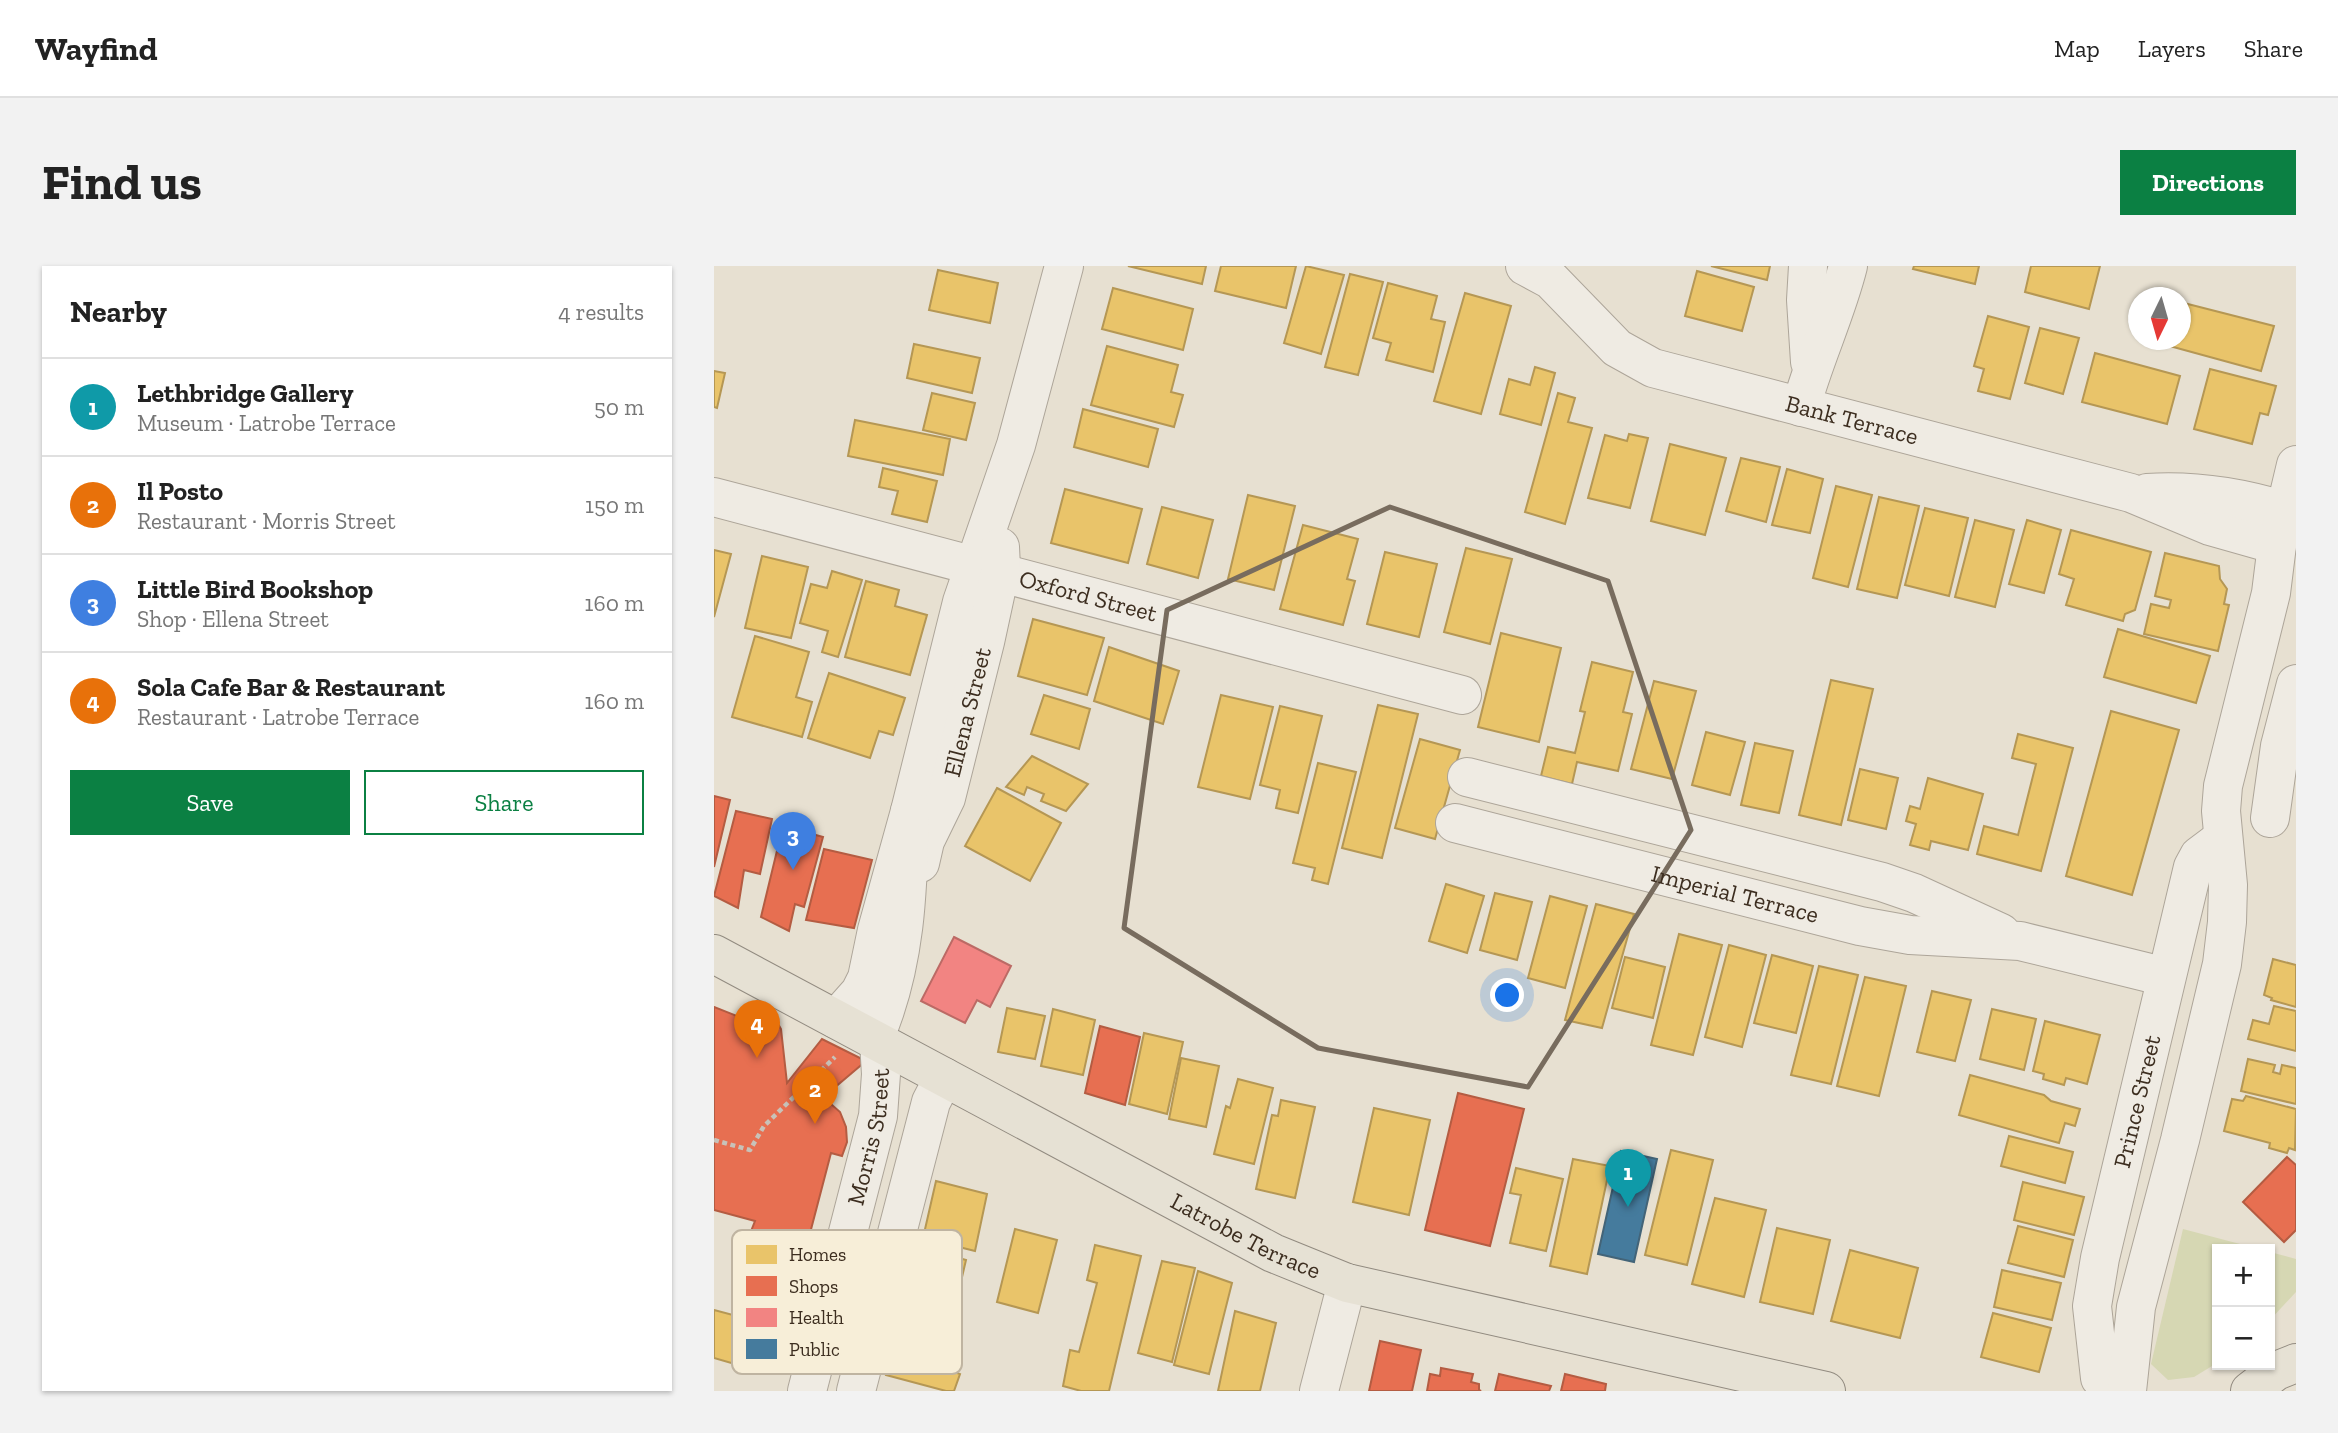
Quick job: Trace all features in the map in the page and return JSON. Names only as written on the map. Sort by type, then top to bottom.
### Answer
[{"type":"main road","name":"Latrobe Terrace","points":[[714,954],[836,1037],[876,1041],[939,1087],[1273,1253],[1347,1283],[1826,1391]]},
{"type":"main road","points":[[2250,1391],[2276,1371],[2296,1363]]},
{"type":"main road","points":[[2284,1391],[2296,1376]]},
{"type":"street","name":"Ellena Street","points":[[836,1037],[867,978],[955,628],[987,568],[1001,562],[998,522],[1001,489],[1016,444],[1064,266]]},
{"type":"street","name":"Bank Terrace","points":[[1525,266],[1551,280],[1617,348],[1653,368],[1806,389],[2131,493],[2210,526],[2286,537]]},
{"type":"street","points":[[1806,389],[1805,300],[1808,266]]},
{"type":"street","points":[[1806,389],[1838,303],[1848,266]]},
{"type":"street","name":"Prince Street","points":[[2109,1387],[2136,1307],[2222,964],[2228,892],[2221,811],[2223,786],[2279,591],[2296,465]]},
{"type":"street","name":"Oxford Street","points":[[714,497],[1462,695]]},
{"type":"street","name":"Ellena Street","points":[[876,1041],[888,1006],[925,841],[946,798],[985,642],[987,568]]},
{"type":"street","points":[[2270,818],[2280,746],[2296,684]]},
{"type":"street","name":"Imperial Terrace","points":[[1467,777],[1882,882],[1914,893],[2020,941],[2166,977]]},
{"type":"street","name":"Ellena Street","points":[[904,929],[910,811]]},
{"type":"street","name":"Imperial Terrace","points":[[1455,823],[1868,927],[1945,938],[2020,941]]},
{"type":"street","name":"Prince Street","points":[[2109,1387],[2092,1314],[2095,1282],[2196,860],[2223,838]]},
{"type":"street","name":"Morris Street","points":[[849,1230],[878,1116],[881,1074],[876,1041]]},
{"type":"street","points":[[871,1230],[899,1133],[939,1087]]},
{"type":"street","name":"Morris Street","points":[[900,1230],[939,1087]]},
{"type":"street","points":[[1319,1391],[1347,1283]]},
{"type":"street","name":"Morris Street","points":[[807,1391],[811,1374]]},
{"type":"street","name":"Morris Street","points":[[856,1391],[861,1374]]},
{"type":"path","points":[[714,1140],[750,1150],[764,1126],[836,1037]]},
{"type":"highlighted area","points":[[1390,507],[1608,581],[1691,830],[1528,1087],[1318,1048],[1124,928],[1167,610]]},
{"type":"green space","points":[[2183,1229],[2240,1244],[2212,1244],[2212,1366],[2194,1377],[2168,1380],[2151,1364]]},
{"type":"green space","points":[[2275,1253],[2296,1259],[2296,1292],[2275,1315]]},
{"type":"building: Homes","points":[[1128,266],[1206,266],[1202,284]]},
{"type":"building: Homes","points":[[1221,266],[1296,266],[1286,308],[1215,291]]},
{"type":"building: Homes","points":[[1306,266],[1344,275],[1321,354],[1284,343]]},
{"type":"building: Homes","points":[[1711,266],[1770,266],[1767,280]]},
{"type":"building: Homes","points":[[1914,266],[1979,266],[1975,284],[1913,269]]},
{"type":"building: Homes","points":[[2031,266],[2100,266],[2089,309],[2025,292]]},
{"type":"building: Homes","points":[[938,270],[998,283],[990,323],[929,310]]},
{"type":"building: Homes","points":[[1697,271],[1754,287],[1742,331],[1685,316]]},
{"type":"building: Homes","points":[[1350,274],[1383,282],[1358,375],[1325,367]]},
{"type":"building: Homes","points":[[1388,283],[1437,296],[1431,319],[1445,322],[1433,372],[1386,360],[1391,343],[1373,338]]},
{"type":"building: Homes","points":[[1113,288],[1193,309],[1183,350],[1102,329]]},
{"type":"building: Homes","points":[[1465,293],[1511,306],[1481,414],[1434,401]]},
{"type":"building: Homes","points":[[2191,305],[2274,326],[2261,371],[2184,350],[2191,350]]},
{"type":"building: Homes","points":[[1988,316],[2029,327],[2010,399],[1978,391],[1984,369],[1974,366]]},
{"type":"building: Homes","points":[[2040,328],[2079,338],[2063,394],[2025,383]]},
{"type":"building: Homes","points":[[914,344],[980,358],[972,393],[907,378]]},
{"type":"building: Homes","points":[[1107,346],[1178,365],[1171,392],[1183,395],[1174,427],[1091,405]]},
{"type":"building: Homes","points":[[2095,353],[2180,376],[2167,424],[2082,402]]},
{"type":"building: Homes","points":[[1535,367],[1555,373],[1541,425],[1500,414],[1509,379],[1530,385]]},
{"type":"building: Homes","points":[[2210,369],[2276,386],[2268,415],[2260,413],[2252,444],[2194,429]]},
{"type":"building: Homes","points":[[714,371],[725,373],[717,408],[714,407]]},
{"type":"building: Homes","points":[[932,393],[975,403],[966,440],[923,430]]},
{"type":"building: Homes","points":[[1558,393],[1575,398],[1568,422],[1592,428],[1565,524],[1525,512]]},
{"type":"building: Homes","points":[[1083,409],[1158,429],[1148,467],[1074,447]]},
{"type":"building: Homes","points":[[855,420],[950,439],[943,475],[848,456]]},
{"type":"building: Homes","points":[[1629,434],[1648,438],[1630,508],[1588,498],[1605,435],[1627,441]]},
{"type":"building: Homes","points":[[1670,444],[1726,458],[1705,535],[1651,521]]},
{"type":"building: Homes","points":[[1741,458],[1780,467],[1766,522],[1726,511]]},
{"type":"building: Homes","points":[[883,468],[937,481],[927,522],[892,514],[898,491],[879,487]]},
{"type":"building: Homes","points":[[1787,469],[1823,479],[1810,533],[1772,525]]},
{"type":"building: Homes","points":[[1836,486],[1872,495],[1848,587],[1813,578]]},
{"type":"building: Homes","points":[[1065,489],[1142,509],[1128,563],[1051,543]]},
{"type":"building: Homes","points":[[1248,495],[1295,506],[1274,590],[1228,579]]},
{"type":"building: Homes","points":[[1879,497],[1919,506],[1897,598],[1857,589]]},
{"type":"building: Homes","points":[[1162,507],[1213,520],[1198,578],[1147,564]]},
{"type":"building: Homes","points":[[1925,508],[1968,518],[1949,596],[1905,585]]},
{"type":"building: Homes","points":[[1975,520],[2014,530],[1995,607],[1955,597]]},
{"type":"building: Homes","points":[[2027,520],[2061,530],[2044,593],[2009,584]]},
{"type":"building: Homes","points":[[1303,525],[1358,539],[1347,579],[1355,581],[1343,625],[1280,609]]},
{"type":"building: Homes","points":[[2071,530],[2151,552],[2135,610],[2125,614],[2123,621],[2066,605],[2074,579],[2059,574]]},
{"type":"building: Homes","points":[[1466,548],[1512,559],[1490,644],[1444,632]]},
{"type":"building: Homes","points":[[714,550],[731,554],[714,617]]},
{"type":"building: Homes","points":[[1385,552],[1437,564],[1419,637],[1367,624]]},
{"type":"building: Homes","points":[[2165,553],[2219,566],[2220,579],[2227,589],[2224,604],[2229,605],[2218,651],[2144,634],[2151,604],[2169,608],[2171,600],[2155,596]]},
{"type":"building: Homes","points":[[762,556],[808,567],[791,638],[745,628]]},
{"type":"building: Homes","points":[[832,571],[862,580],[838,657],[822,652],[828,631],[800,623],[811,584],[827,588]]},
{"type":"building: Homes","points":[[866,581],[899,590],[895,606],[927,615],[910,675],[845,657]]},
{"type":"building: Homes","points":[[1033,619],[1104,638],[1087,695],[1018,676]]},
{"type":"building: Homes","points":[[2118,629],[2210,656],[2196,703],[2104,677]]},
{"type":"building: Homes","points":[[1501,633],[1561,648],[1539,742],[1478,727]]},
{"type":"building: Homes","points":[[755,636],[809,652],[796,697],[812,702],[802,737],[732,717]]},
{"type":"building: Homes","points":[[1109,647],[1179,671],[1163,724],[1094,701]]},
{"type":"building: Homes","points":[[1592,662],[1633,672],[1623,712],[1632,714],[1618,771],[1577,762],[1572,784],[1541,776],[1548,747],[1575,753],[1585,712],[1580,711]]},
{"type":"building: Homes","points":[[829,673],[905,698],[893,735],[879,731],[870,758],[808,738]]},
{"type":"building: Homes","points":[[1831,680],[1873,689],[1841,825],[1799,815]]},
{"type":"building: Homes","points":[[1654,681],[1696,691],[1672,779],[1631,769]]},
{"type":"building: Homes","points":[[1044,695],[1090,709],[1079,749],[1031,734]]},
{"type":"building: Homes","points":[[1221,695],[1273,707],[1250,799],[1198,787]]},
{"type":"building: Homes","points":[[1378,705],[1418,714],[1382,858],[1342,848]]},
{"type":"building: Homes","points":[[1280,706],[1322,716],[1298,813],[1276,808],[1280,790],[1260,785]]},
{"type":"building: Homes","points":[[2111,711],[2179,730],[2132,895],[2066,876]]},
{"type":"building: Homes","points":[[1706,732],[1745,742],[1730,795],[1692,785]]},
{"type":"building: Homes","points":[[2018,734],[2073,748],[2041,871],[1977,854],[1984,826],[2018,835],[2036,764],[2012,758]]},
{"type":"building: Homes","points":[[1420,739],[1460,750],[1435,839],[1395,828]]},
{"type":"building: Homes","points":[[1755,743],[1793,751],[1779,813],[1741,805]]},
{"type":"building: Homes","points":[[1032,756],[1088,784],[1066,811],[1041,801],[1044,794],[1027,787],[1024,795],[1006,787]]},
{"type":"building: Homes","points":[[1318,763],[1356,772],[1328,884],[1312,880],[1315,868],[1293,863]]},
{"type":"building: Homes","points":[[1860,769],[1898,778],[1886,829],[1848,820]]},
{"type":"building: Homes","points":[[1928,778],[1983,794],[1968,850],[1931,841],[1929,850],[1910,845],[1916,824],[1906,821],[1910,806],[1920,809]]},
{"type":"building: Homes","points":[[997,788],[1061,823],[1030,881],[965,846]]},
{"type":"building: Homes","points":[[1446,884],[1484,896],[1467,953],[1429,941]]},
{"type":"building: Homes","points":[[1495,893],[1532,902],[1517,960],[1480,950]]},
{"type":"building: Homes","points":[[1550,896],[1587,906],[1565,988],[1528,978]]},
{"type":"building: Homes","points":[[1596,904],[1634,914],[1602,1028],[1565,1020]]},
{"type":"building: Homes","points":[[1679,934],[1722,945],[1693,1055],[1651,1045]]},
{"type":"building: Homes","points":[[1729,945],[1766,955],[1742,1047],[1705,1037]]},
{"type":"building: Homes","points":[[1772,955],[1813,966],[1796,1033],[1754,1023]]},
{"type":"building: Homes","points":[[1625,957],[1665,967],[1653,1018],[1612,1008]]},
{"type":"building: Homes","points":[[2273,959],[2296,965],[2296,1007],[2271,1000],[2272,998],[2264,995]]},
{"type":"building: Homes","points":[[1819,966],[1858,975],[1831,1084],[1791,1075]]},
{"type":"building: Homes","points":[[1865,977],[1906,986],[1879,1096],[1837,1086]]},
{"type":"building: Homes","points":[[1932,991],[1971,1000],[1955,1061],[1917,1052]]},
{"type":"building: Homes","points":[[2274,1006],[2296,1011],[2296,1051],[2248,1039],[2253,1020],[2269,1024]]},
{"type":"building: Homes","points":[[1007,1008],[1045,1016],[1035,1059],[998,1052]]},
{"type":"building: Homes","points":[[1053,1009],[1095,1020],[1083,1075],[1041,1066]]},
{"type":"building: Homes","points":[[1992,1009],[2036,1019],[2024,1070],[1980,1059]]},
{"type":"building: Homes","points":[[2045,1021],[2100,1035],[2087,1084],[2066,1078],[2064,1085],[2043,1079],[2044,1074],[2033,1071]]},
{"type":"building: Homes","points":[[1144,1033],[1183,1042],[1167,1114],[1129,1104]]},
{"type":"building: Homes","points":[[1181,1058],[1219,1066],[1206,1127],[1169,1119]]},
{"type":"building: Homes","points":[[2248,1059],[2275,1065],[2273,1072],[2280,1074],[2282,1065],[2296,1068],[2296,1104],[2241,1091]]},
{"type":"building: Homes","points":[[1970,1075],[2044,1095],[2051,1101],[2080,1109],[2075,1126],[2065,1123],[2059,1143],[1959,1115]]},
{"type":"building: Homes","points":[[1238,1079],[1273,1088],[1254,1164],[1214,1154],[1226,1106],[1230,1108]]},
{"type":"building: Homes","points":[[2246,1096],[2296,1109],[2295,1150],[2289,1148],[2287,1153],[2269,1148],[2270,1143],[2224,1131],[2232,1099],[2243,1101]]},
{"type":"building: Homes","points":[[1281,1100],[1315,1107],[1295,1198],[1256,1189],[1272,1115],[1278,1116]]},
{"type":"building: Homes","points":[[1374,1108],[1430,1120],[1409,1215],[1353,1202]]},
{"type":"building: Homes","points":[[2009,1136],[2073,1152],[2065,1183],[2001,1166]]},
{"type":"building: Homes","points":[[1671,1150],[1713,1160],[1687,1265],[1645,1255]]},
{"type":"building: Homes","points":[[1573,1159],[1610,1166],[1587,1274],[1550,1266]]},
{"type":"building: Homes","points":[[1516,1168],[1563,1179],[1546,1251],[1510,1243],[1521,1195],[1510,1193]]},
{"type":"building: Homes","points":[[936,1181],[987,1194],[975,1251],[962,1248],[962,1230],[925,1230]]},
{"type":"building: Homes","points":[[2023,1182],[2084,1197],[2074,1235],[2014,1220]]},
{"type":"building: Homes","points":[[1715,1198],[1766,1210],[1744,1297],[1692,1284]]},
{"type":"building: Homes","points":[[2018,1226],[2073,1240],[2064,1277],[2008,1263]]},
{"type":"building: Homes","points":[[1777,1228],[1830,1240],[1813,1314],[1760,1302]]},
{"type":"building: Homes","points":[[1015,1229],[1057,1240],[1038,1313],[997,1302]]},
{"type":"building: Homes","points":[[1095,1245],[1141,1256],[1109,1391],[1081,1391],[1063,1386],[1070,1350],[1079,1352],[1097,1283],[1087,1280]]},
{"type":"building: Homes","points":[[1850,1250],[1918,1268],[1900,1338],[1831,1321]]},
{"type":"building: Homes","points":[[962,1259],[966,1260],[962,1277]]},
{"type":"building: Homes","points":[[1162,1261],[1195,1268],[1172,1362],[1138,1353]]},
{"type":"building: Homes","points":[[2002,1270],[2061,1283],[2052,1320],[1994,1307]]},
{"type":"building: Homes","points":[[1198,1271],[1232,1283],[1209,1374],[1174,1365]]},
{"type":"building: Homes","points":[[714,1310],[732,1315],[732,1363],[714,1358]]},
{"type":"building: Homes","points":[[1235,1311],[1276,1323],[1260,1391],[1218,1391]]},
{"type":"building: Homes","points":[[1993,1313],[2051,1328],[2039,1372],[1981,1357]]},
{"type":"building: Homes","points":[[886,1374],[960,1374],[954,1391]]},
{"type":"building: Shops","points":[[714,796],[730,800],[714,867]]},
{"type":"building: Shops","points":[[736,811],[772,819],[760,874],[744,870],[738,908],[714,896]]},
{"type":"building: Shops","points":[[783,826],[823,837],[804,907],[795,904],[789,931],[761,917]]},
{"type":"building: Shops","points":[[824,849],[872,860],[854,928],[806,920]]},
{"type":"building: Shops","points":[[714,1007],[742,1018],[756,1032],[773,1015],[781,1029],[787,1083],[822,1039],[866,1061],[820,1100],[831,1104],[840,1112],[846,1127],[847,1142],[842,1156],[831,1153],[811,1230],[751,1230],[755,1221],[714,1210]]},
{"type":"building: Shops","points":[[1100,1026],[1140,1037],[1125,1105],[1085,1093]]},
{"type":"building: Shops","points":[[1458,1093],[1524,1109],[1490,1246],[1425,1230]]},
{"type":"building: Shops","points":[[2287,1157],[2296,1165],[2296,1230],[2284,1242],[2243,1202]]},
{"type":"building: Shops","points":[[1380,1341],[1421,1350],[1412,1391],[1369,1391]]},
{"type":"building: Shops","points":[[1441,1368],[1473,1374],[1471,1382],[1479,1384],[1481,1391],[1427,1391],[1430,1374],[1440,1376]]},
{"type":"building: Shops","points":[[1499,1374],[1551,1386],[1549,1391],[1495,1391]]},
{"type":"building: Shops","points":[[1565,1374],[1606,1384],[1605,1391],[1561,1391]]},
{"type":"building: Health","points":[[954,937],[1011,966],[990,1007],[977,1000],[965,1023],[921,1001]]},
{"type":"building: Public","points":[[1621,1151],[1657,1159],[1634,1262],[1598,1254]]},
{"type":"place","name":"Little Bird Bookshop","points":[[793,870]]},
{"type":"place","name":"Sola Cafe Bar & Restaurant","points":[[757,1058]]},
{"type":"place","name":"Il Posto","points":[[815,1124]]},
{"type":"place","name":"Lethbridge Gallery","points":[[1628,1207]]}]
